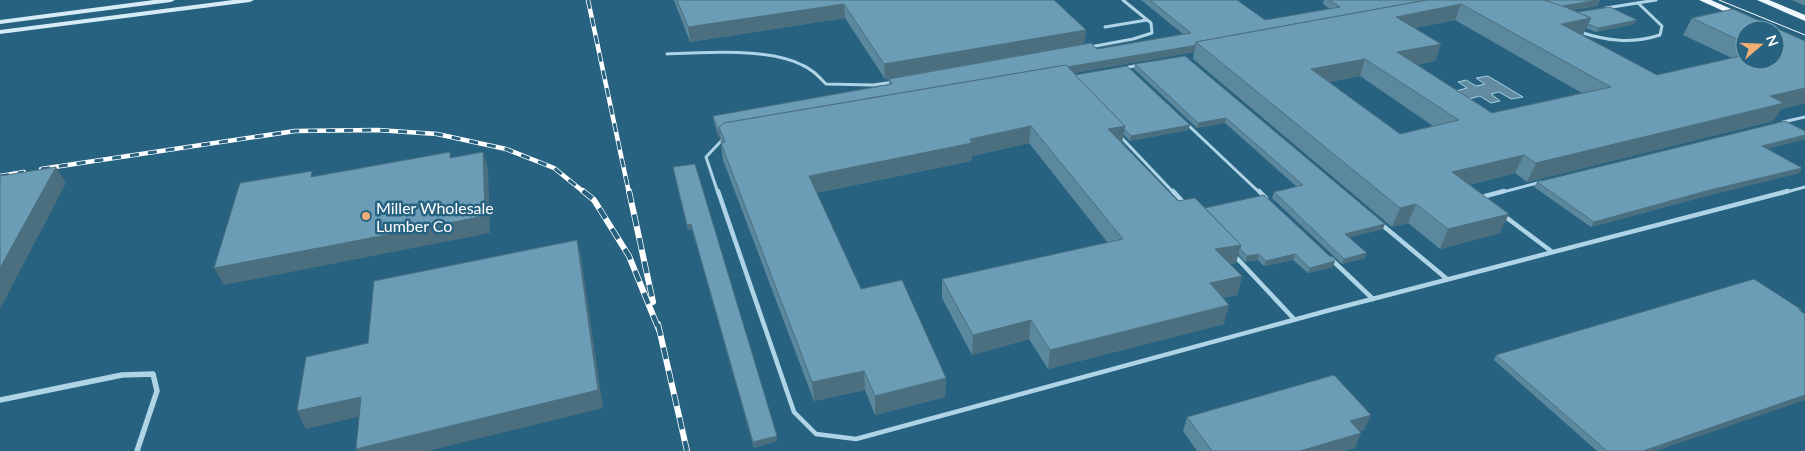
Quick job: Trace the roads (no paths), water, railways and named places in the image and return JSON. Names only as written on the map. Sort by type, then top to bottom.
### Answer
[{"type":"main road","points":[[0,22],[171,0]]},
{"type":"main road","points":[[0,32],[250,0]]},
{"type":"main road","points":[[1703,0],[1752,20]]},
{"type":"main road","points":[[1761,0],[1805,18]]},
{"type":"street","points":[[0,400],[122,375],[152,374],[156,390],[137,451]]},
{"type":"lane","points":[[1086,48],[1133,39],[1152,33],[1151,23],[1123,0]]},
{"type":"lane","points":[[1601,9],[1656,0]]},
{"type":"lane","points":[[1577,31],[1616,41],[1642,41],[1660,35],[1662,26],[1638,3]]},
{"type":"lane","points":[[1105,27],[1147,20]]},
{"type":"lane","points":[[668,54],[707,51],[791,60],[811,69],[826,84],[873,85],[902,80]]},
{"type":"lane","points":[[1118,69],[1146,64]]},
{"type":"lane","points":[[1127,67],[1134,74]]},
{"type":"lane","points":[[1777,124],[1805,116]]},
{"type":"lane","points":[[1185,122],[1272,204]]},
{"type":"lane","points":[[1119,135],[1186,205]]},
{"type":"lane","points":[[734,136],[724,138],[706,157],[794,412],[816,434],[856,439],[1294,319],[1551,251],[1805,187]]},
{"type":"lane","points":[[1488,203],[1480,197],[1544,181]]},
{"type":"lane","points":[[1495,209],[1551,251]]},
{"type":"lane","points":[[1380,222],[1447,280]]},
{"type":"lane","points":[[1227,248],[1294,319]]},
{"type":"lane","points":[[1330,258],[1373,299]]},
{"type":"water","points":[[1488,76],[1523,97],[1511,99],[1499,92],[1491,94],[1500,101],[1491,103],[1480,96],[1469,99],[1456,91],[1467,88],[1458,82],[1466,80],[1476,86],[1485,84],[1476,78]]},
{"type":"tram line","points":[[1719,0],[1805,35]]},
{"type":"railway","points":[[588,0],[629,193]]},
{"type":"railway","points":[[41,169],[295,131],[377,130],[437,134],[506,149],[554,168],[585,193]]},
{"type":"railway","points":[[0,176],[24,172]]},
{"type":"railway","points":[[583,191],[594,200],[629,256],[659,330]]},
{"type":"railway","points":[[629,191],[653,302]]},
{"type":"railway","points":[[658,324],[687,451]]},
{"type":"place","name":"Miller Wholesale Lumber Co","points":[[366,216]]}]
